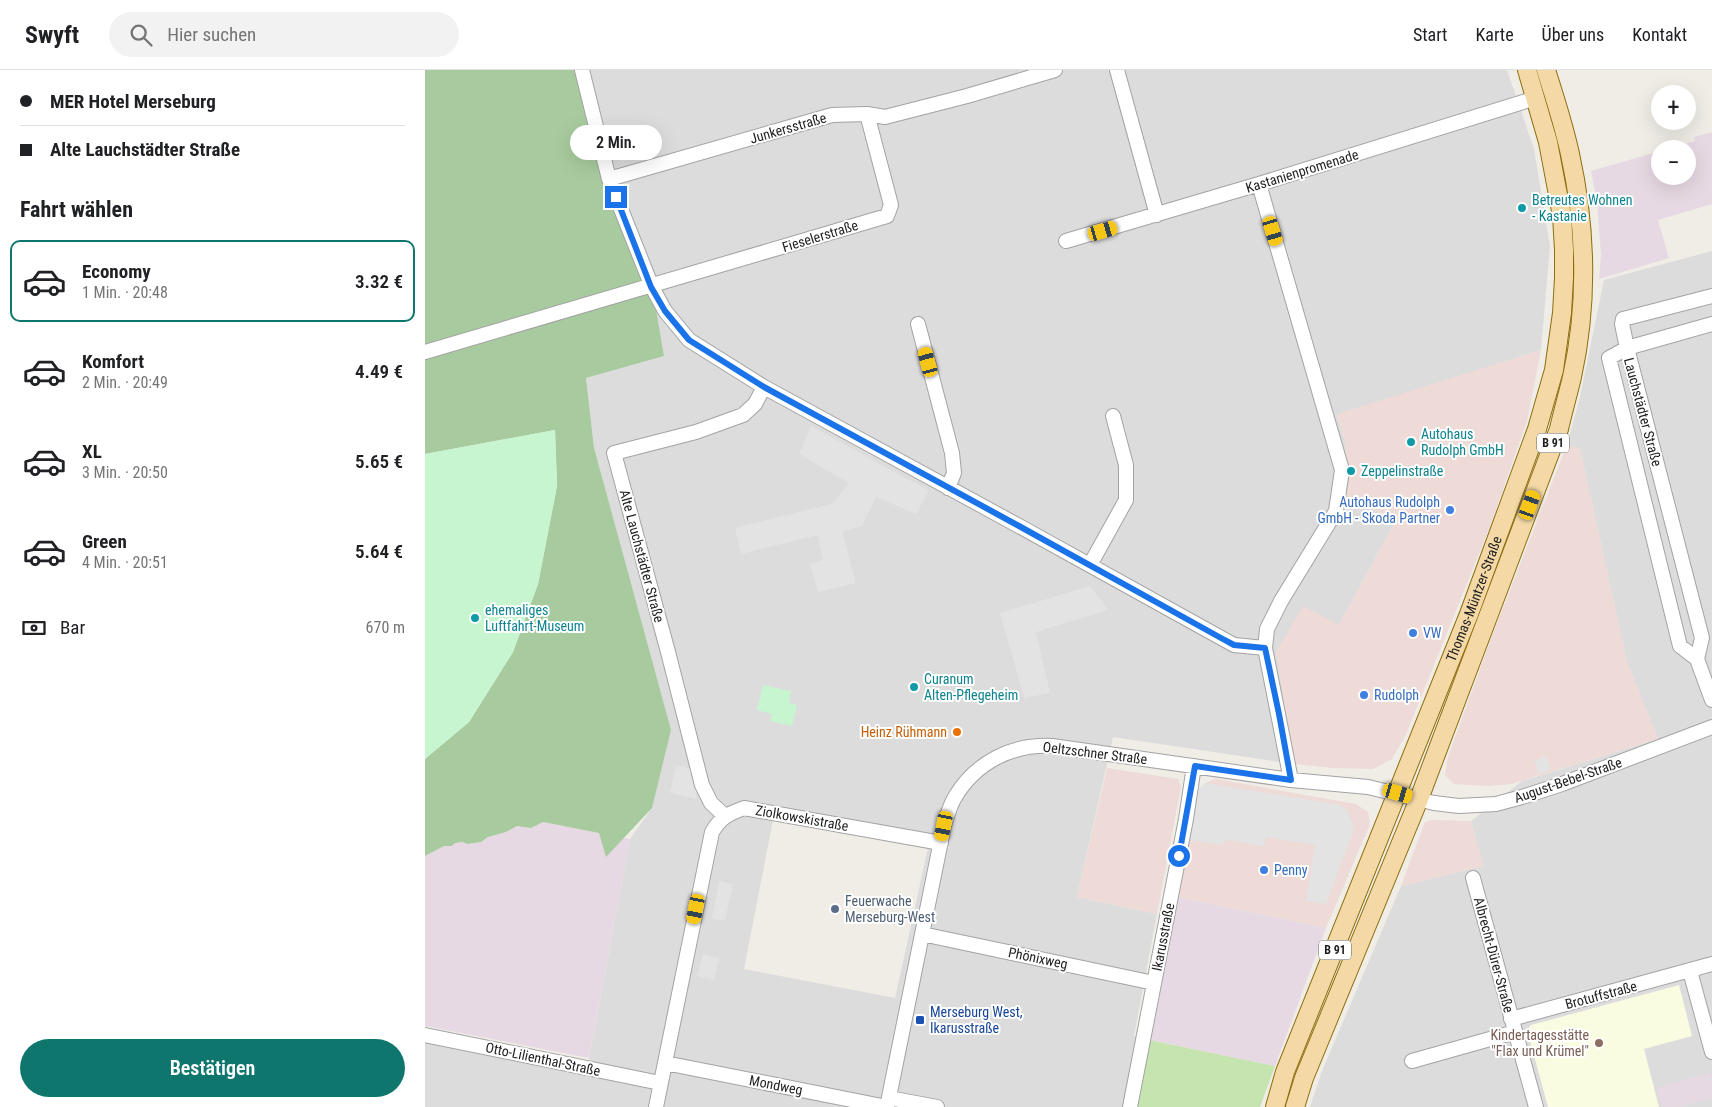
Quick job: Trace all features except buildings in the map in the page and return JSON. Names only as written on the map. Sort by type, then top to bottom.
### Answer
[{"type":"main road","name":"Thomas-Müntzer-Straße","points":[[1275,1107],[1285,1072],[1398,793],[1485,570],[1537,428],[1554,370],[1562,313],[1564,250],[1562,216],[1556,180],[1536,98],[1527,70]]},
{"type":"main road","name":"Thomas-Müntzer-Straße","points":[[1295,1107],[1307,1070],[1419,799],[1559,428],[1572,376],[1582,303],[1583,243],[1570,153],[1546,70]]},
{"type":"street","points":[[581,70],[609,179],[651,287],[665,311],[689,340],[764,387],[1234,645],[1265,648]]},
{"type":"street","name":"Junkersstraße","points":[[609,179],[833,115],[867,114],[885,116],[967,96],[1055,70]]},
{"type":"street","points":[[1117,70],[1157,215]]},
{"type":"street","name":"Kastanienpromenade","points":[[1066,241],[1259,184],[1536,98]]},
{"type":"street","name":"Fieselerstraße","points":[[651,287],[887,216],[891,204],[867,114]]},
{"type":"street","points":[[1259,184],[1342,470],[1336,511],[1277,608],[1267,629],[1265,648],[1291,780]]},
{"type":"street","points":[[425,352],[651,287]]},
{"type":"street","points":[[1712,296],[1623,319],[1622,324],[1627,348],[1712,324]]},
{"type":"street","points":[[918,324],[951,453],[953,473],[948,488]]},
{"type":"street","name":"Lauchstädter Straße","points":[[1697,658],[1680,646],[1609,358],[1627,348],[1702,638],[1697,658],[1712,700]]},
{"type":"street","name":"Alte Lauchstädter Straße","points":[[725,816],[711,803],[702,785],[666,643],[614,453],[696,432],[743,415],[755,404],[764,387]]},
{"type":"street","points":[[1090,565],[1126,500],[1125,465],[1113,416]]},
{"type":"street","name":"August-Bebel-Straße","points":[[1419,799],[1459,806],[1504,802],[1562,784],[1712,726]]},
{"type":"street","name":"Oeltzschner Straße","points":[[888,1104],[949,811],[954,798],[965,782],[996,757],[1016,748],[1039,745],[1052,746],[1291,780],[1379,788],[1419,799]]},
{"type":"street","name":"Ikarusstraße","points":[[1130,1107],[1195,766]]},
{"type":"street","name":"Ziolkowskistraße","points":[[725,816],[744,808],[941,843]]},
{"type":"street","points":[[656,1107],[712,832],[717,822],[725,816]]},
{"type":"street","name":"Albrecht-Dürer-Straße","points":[[1473,878],[1536,1107]]},
{"type":"street","name":"Phönixweg","points":[[922,934],[1154,983]]},
{"type":"street","name":"Brotuffstraße","points":[[1513,1026],[1712,964]]},
{"type":"street","points":[[1690,971],[1712,1052]]},
{"type":"street","name":"Albrecht-Dürer-Straße","points":[[1412,1060],[1513,1026]]},
{"type":"street","name":"Otto-Lilienthal-Straße","points":[[425,1034],[660,1083]]},
{"type":"street","name":"Mondweg","points":[[665,1063],[888,1104]]},
{"type":"street","points":[[888,1104],[937,1107]]},
{"type":"shaded area","points":[[582,70],[1507,70],[1534,149],[1550,246],[1541,350],[1337,415],[1346,444],[1344,496],[1396,520],[1339,625],[1294,764],[1113,737],[1077,897],[1157,914],[1134,1036],[1149,1040],[1136,1107],[425,1107],[425,1042],[586,1075],[630,839],[652,808],[594,448],[586,378],[664,356]],"holes":[[[773,820],[928,848],[895,998],[744,969]]]},
{"type":"shaded area","points":[[1712,132],[1712,204],[1658,220],[1669,258],[1599,279],[1601,255],[1597,202],[1591,171],[1651,154],[1651,185],[1696,185],[1696,140],[1694,137]]},
{"type":"shaded area","points":[[1712,251],[1712,1107],[1310,1107],[1322,1071],[1401,886],[1483,866],[1471,821],[1522,781],[1658,739],[1627,662],[1580,449],[1567,445],[1580,397],[1604,280]]},
{"type":"shaded area","points":[[1541,350],[1527,421],[1489,529],[1406,734],[1392,759],[1373,769],[1333,768],[1294,764],[1276,652],[1303,606],[1339,625],[1396,520],[1344,496],[1346,444],[1337,414]]},
{"type":"shaded area","points":[[811,426],[929,491],[916,514],[876,497],[862,526],[842,531],[856,583],[818,592],[810,564],[823,560],[818,535],[741,554],[735,528],[832,504],[849,483],[799,454]]},
{"type":"shaded area","points":[[1567,445],[1580,449],[1627,662],[1658,739],[1511,784],[1488,786],[1454,784],[1445,775],[1448,757],[1492,636]]},
{"type":"shaded area","points":[[1090,586],[1108,610],[1036,632],[1050,693],[1024,698],[1000,613]]},
{"type":"shaded area","points":[[1546,756],[1551,769],[1539,774],[1534,761]]},
{"type":"shaded area","points":[[676,765],[693,769],[691,778],[697,780],[698,789],[696,799],[670,793]]},
{"type":"shaded area","points":[[1107,768],[1178,779],[1181,786],[1157,914],[1077,897]]},
{"type":"shaded area","points":[[1216,779],[1356,804],[1368,812],[1370,824],[1326,928],[1177,897],[1199,790],[1205,783]]},
{"type":"shaded area","points":[[1205,783],[1341,805],[1346,809],[1353,824],[1353,832],[1326,904],[1306,901],[1315,845],[1266,837],[1264,846],[1225,840],[1224,845],[1188,840],[1199,789]]},
{"type":"shaded area","points":[[1433,820],[1471,821],[1483,866],[1401,886],[1425,822]]},
{"type":"shaded area","points":[[543,822],[630,839],[589,1058],[425,1026],[425,856],[444,846],[452,846],[455,843],[462,842],[469,844],[481,842],[488,837],[506,832],[517,826],[531,828]]},
{"type":"shaded area","points":[[719,881],[733,884],[725,921],[712,918]]},
{"type":"shaded area","points":[[1177,897],[1326,928],[1275,1066],[1149,1040]]},
{"type":"shaded area","points":[[703,954],[719,958],[714,980],[697,976]]},
{"type":"shaded area","name":"Kindertagesstätte \"Flax und Krümel\"","points":[[1679,985],[1692,1036],[1644,1049],[1659,1107],[1548,1107],[1527,1030],[1531,1025]]},
{"type":"shaded area","points":[[1710,1073],[1712,1098],[1678,1107],[1662,1107],[1656,1088]]},
{"type":"green space","points":[[425,70],[582,70],[609,179],[652,287],[664,356],[586,378],[594,448],[671,730],[652,808],[606,857],[599,833],[543,822],[531,828],[517,826],[506,832],[488,837],[481,842],[468,844],[462,842],[455,843],[452,846],[444,846],[425,856],[425,759],[469,722],[513,652],[538,584],[557,486],[555,430],[425,454]]},
{"type":"green space","name":"ehemaliges Luftfahrt-Museum","points":[[555,430],[557,486],[538,584],[513,652],[469,722],[425,759],[425,454]]},
{"type":"green space","points":[[763,685],[791,691],[789,703],[797,705],[792,726],[770,721],[772,714],[757,710]]},
{"type":"green space","points":[[1149,1040],[1275,1066],[1260,1107],[1136,1107]]},
{"type":"place","name":"Betreutes Wohnen - Kastanie","points":[[1522,208]]},
{"type":"place","name":"Autohaus Rudolph GmbH","points":[[1411,442]]},
{"type":"place","name":"Zeppelinstraße","points":[[1351,471]]},
{"type":"place","name":"Autohaus Rudolph GmbH - Skoda Partner","points":[[1450,510]]},
{"type":"place","name":"ehemaliges Luftfahrt-Museum","points":[[475,618]]},
{"type":"place","name":"VW","points":[[1413,633]]},
{"type":"place","name":"Curanum Alten-Pflegeheim","points":[[914,687]]},
{"type":"place","name":"Rudolph","points":[[1364,695]]},
{"type":"place","name":"Heinz Rühmann","points":[[957,732]]},
{"type":"place","name":"Penny","points":[[1264,870]]},
{"type":"place","name":"Feuerwache Merseburg-West","points":[[835,909]]},
{"type":"place","name":"Merseburg West, Ikarusstraße","points":[[920,1020]]},
{"type":"place","name":"Kindertagesstätte \"Flax und Krümel\"","points":[[1599,1043]]},
{"type":"route","points":[[616,197],[651,287],[665,311],[689,340],[764,387],[1234,645],[1265,648],[1291,780],[1195,766],[1179,856]]}]
